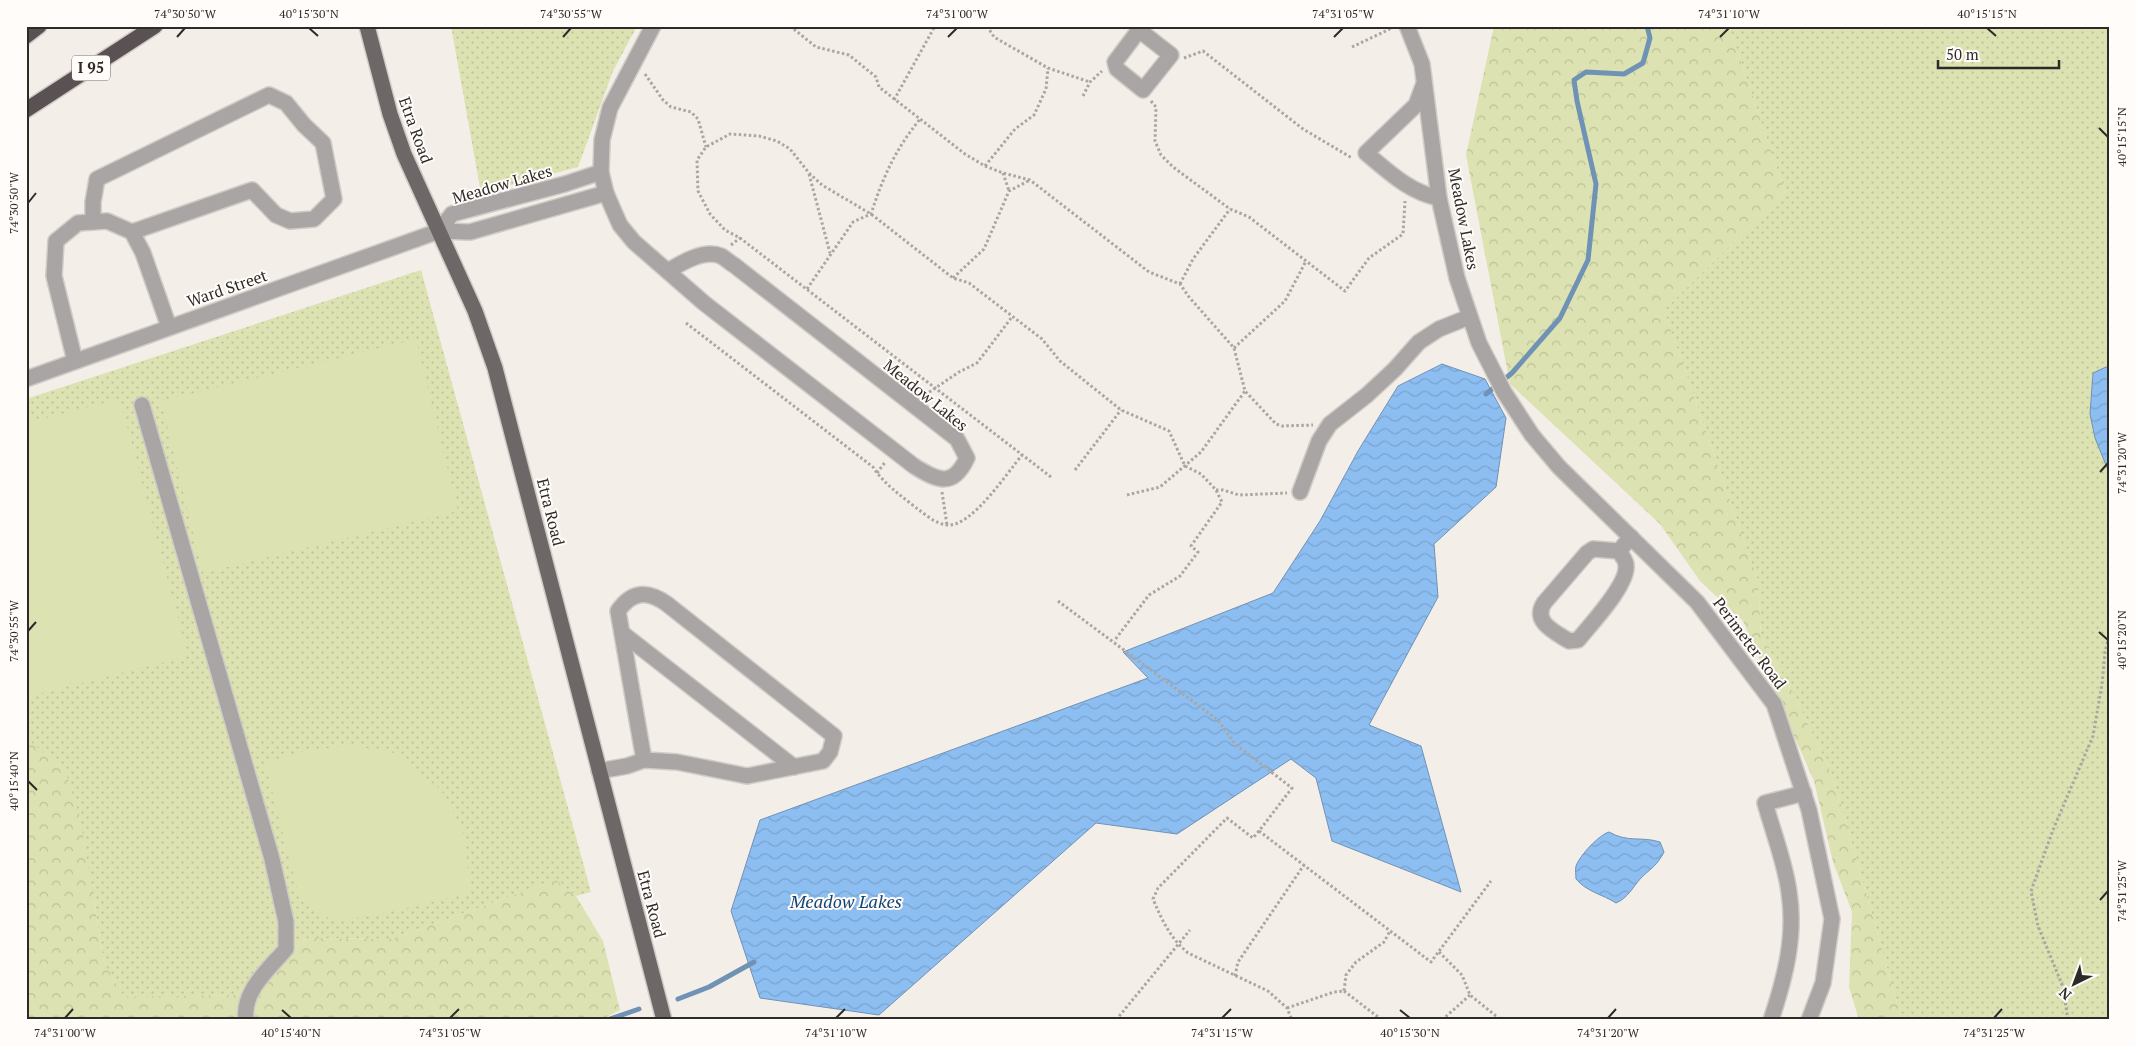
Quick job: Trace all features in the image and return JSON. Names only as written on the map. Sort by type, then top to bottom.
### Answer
[{"type":"highway","points":[[26,35],[38,26]]},
{"type":"highway","name":"I 95","points":[[26,110],[155,26]]},
{"type":"highway","points":[[26,119],[81,74]]},
{"type":"main road","name":"Etra Road","points":[[367,26],[393,122],[404,154],[475,311],[496,368],[598,771],[664,1020]]},
{"type":"street","points":[[653,26],[610,108],[602,140],[601,172],[606,193],[620,225],[634,242],[704,302],[914,466],[932,478],[940,479]]},
{"type":"street","name":"Meadow Lakes","points":[[1408,26],[1422,64],[1434,146],[1439,198],[1456,278],[1469,317],[1494,373],[1514,409]]},
{"type":"street","points":[[1141,28],[1171,55],[1143,90],[1117,69],[1115,62],[1141,28]]},
{"type":"street","points":[[1424,82],[1416,105],[1366,153],[1412,189],[1422,195],[1439,198]]},
{"type":"street","points":[[93,222],[93,202],[97,179],[269,95],[286,103],[304,125],[323,143],[334,199],[314,219],[290,222],[276,215],[252,190],[132,232]]},
{"type":"street","name":"Meadow Lakes","points":[[439,231],[452,214],[565,184],[601,172]]},
{"type":"street","name":"Meadow Lakes","points":[[439,231],[470,232],[606,193]]},
{"type":"street","points":[[75,361],[54,276],[56,242],[78,223],[106,221],[132,232],[143,253],[169,327]]},
{"type":"street","name":"Ward Street","points":[[26,379],[439,231]]},
{"type":"street","name":"Meadow Lakes","points":[[668,271],[689,259],[719,255],[957,439],[967,458],[960,472],[951,478],[940,479]]},
{"type":"street","points":[[1300,492],[1319,441],[1330,424],[1374,388],[1419,342],[1438,328],[1469,317]]},
{"type":"street","points":[[142,405],[272,859],[286,922],[286,949],[256,983],[248,996],[246,1020]]},
{"type":"street","name":"Perimeter Road","points":[[1514,409],[1532,435],[1559,467],[1697,602],[1774,704],[1809,810],[1832,919],[1823,983],[1809,1020]]},
{"type":"street","points":[[1619,551],[1631,536]]},
{"type":"street","points":[[1593,549],[1619,551],[1626,564],[1625,574],[1616,593],[1578,640],[1569,641],[1540,618],[1539,610],[1544,603],[1587,553],[1593,549]]},
{"type":"street","points":[[598,771],[627,766],[644,760],[677,762],[748,776],[822,761],[830,752],[834,736],[656,596],[643,594],[627,598],[618,611],[644,760]]},
{"type":"street","points":[[622,633],[794,768]]},
{"type":"street","points":[[1771,1020],[1787,966],[1791,933],[1790,894],[1786,873],[1765,803],[1804,793]]},
{"type":"path","points":[[790,26],[816,47],[849,55],[876,77],[878,87],[965,154],[1002,174],[1030,180],[1149,272],[1180,284],[1234,348],[1245,391],[1276,424],[1282,426],[1330,424]]},
{"type":"path","points":[[894,100],[935,26]]},
{"type":"path","points":[[987,26],[994,37],[1048,68],[1090,82]]},
{"type":"path","points":[[1352,46],[1395,26]]},
{"type":"path","points":[[1171,55],[1187,58],[1203,52],[1303,129],[1356,161]]},
{"type":"path","points":[[1083,96],[1090,82],[1115,62]]},
{"type":"path","points":[[632,66],[643,72],[660,96],[671,107],[691,112],[698,119],[706,147]]},
{"type":"path","points":[[985,166],[1015,129],[1034,115],[1046,89],[1048,68]]},
{"type":"path","points":[[1143,90],[1156,107],[1155,141],[1161,156],[1230,209],[1250,217],[1345,292],[1369,258],[1403,234],[1405,198]]},
{"type":"path","points":[[807,289],[853,222],[871,214],[884,174],[906,136],[920,119]]},
{"type":"path","points":[[1051,477],[740,238],[725,230],[710,214],[698,190],[697,160],[706,147],[730,134],[759,136],[777,141],[790,149],[808,173],[822,185],[871,214],[953,278],[969,283],[1042,339],[1060,361],[1122,410],[1170,431],[1185,466],[1200,474],[1216,490],[1222,502],[1191,546],[1198,552],[1180,576],[1149,595],[1114,641]]},
{"type":"path","points":[[808,173],[830,254]]},
{"type":"path","points":[[953,278],[984,249],[1008,190],[1002,174]]},
{"type":"path","points":[[1008,190],[1030,180]]},
{"type":"path","points":[[1180,284],[1193,259],[1230,209]]},
{"type":"path","points":[[1234,348],[1285,301],[1306,261]]},
{"type":"path","points":[[912,405],[935,387],[977,362],[1012,317]]},
{"type":"path","points":[[1127,495],[1160,488],[1201,452],[1245,391]]},
{"type":"path","points":[[1076,470],[1122,410]]},
{"type":"path","points":[[940,479],[948,525]]},
{"type":"path","points":[[1216,490],[1239,495],[1300,492]]},
{"type":"path","points":[[1058,600],[1218,720],[1234,744],[1292,788],[1253,838],[1227,818],[1158,888],[1154,899],[1164,925],[1178,944],[1188,953],[1268,991],[1287,1008],[1292,1020]]},
{"type":"path","points":[[2068,1020],[2063,987],[2038,926],[2031,891],[2050,838],[2093,736],[2102,684],[2105,652],[2110,632]]},
{"type":"path","points":[[1259,831],[1431,962],[1491,881]]},
{"type":"path","points":[[1235,976],[1238,962],[1304,865]]},
{"type":"path","points":[[1116,1020],[1190,930]]},
{"type":"path","points":[[1344,991],[1346,975],[1356,962],[1384,942],[1390,931]]},
{"type":"path","points":[[1439,952],[1462,975],[1470,995],[1501,1020]]},
{"type":"path","points":[[1287,1008],[1334,992],[1344,991],[1382,1020]]},
{"type":"path","points":[[1442,1020],[1470,995]]},
{"type":"green space","points":[[451,26],[637,26],[613,71],[578,167],[481,193]]},
{"type":"green space","points":[[1494,26],[1729,26],[1785,192],[1664,310],[1758,581],[1761,637],[1792,691],[1833,777],[1902,1020],[1859,1020],[1849,987],[1852,912],[1833,862],[1814,781],[1743,621],[1700,581],[1660,524],[1510,384],[1466,155]]},
{"type":"green space","points":[[1729,26],[2110,26],[2110,1020],[1902,1020],[1833,777],[1792,691],[1761,637],[1758,581],[1664,310],[1785,192]]},
{"type":"green space","points":[[421,270],[591,892],[576,896],[556,880],[392,939],[307,938],[235,995],[124,998],[104,963],[94,901],[26,738],[26,399]]},
{"type":"green space","points":[[416,339],[458,511],[203,573],[161,401]]},
{"type":"green space","points":[[120,399],[188,656],[26,697],[26,423]]},
{"type":"green space","points":[[26,738],[65,770],[80,817],[104,963],[124,997],[235,995],[307,938],[392,939],[556,880],[576,896],[603,941],[620,1010],[601,1020],[26,1020]]},
{"type":"green space","points":[[350,745],[394,753],[441,790],[463,830],[471,893],[372,916],[333,921],[300,900],[265,763],[301,752]]},
{"type":"water","name":"Meadow Lakes","points":[[1442,364],[1485,379],[1506,418],[1496,487],[1434,544],[1438,597],[1369,725],[1421,746],[1461,892],[1332,841],[1316,778],[1291,759],[1177,834],[1096,823],[879,1015],[760,998],[731,911],[760,820],[1148,678],[1123,652],[1273,593],[1320,521],[1358,451],[1398,386]]},
{"type":"water","points":[[2110,367],[2110,475],[2095,438],[2090,414],[2093,373]]},
{"type":"water","points":[[1609,832],[1622,837],[1660,842],[1664,852],[1656,864],[1641,878],[1627,896],[1616,903],[1590,890],[1576,879],[1576,866],[1581,856],[1595,841]]},
{"type":"waterway","points":[[1486,394],[1512,373],[1560,318],[1588,260],[1596,184],[1574,80],[1586,72],[1624,74],[1643,63],[1650,38],[1647,26]]},
{"type":"waterway","points":[[678,999],[709,987],[754,962]]},
{"type":"waterway","points":[[607,1020],[639,1009]]}]
